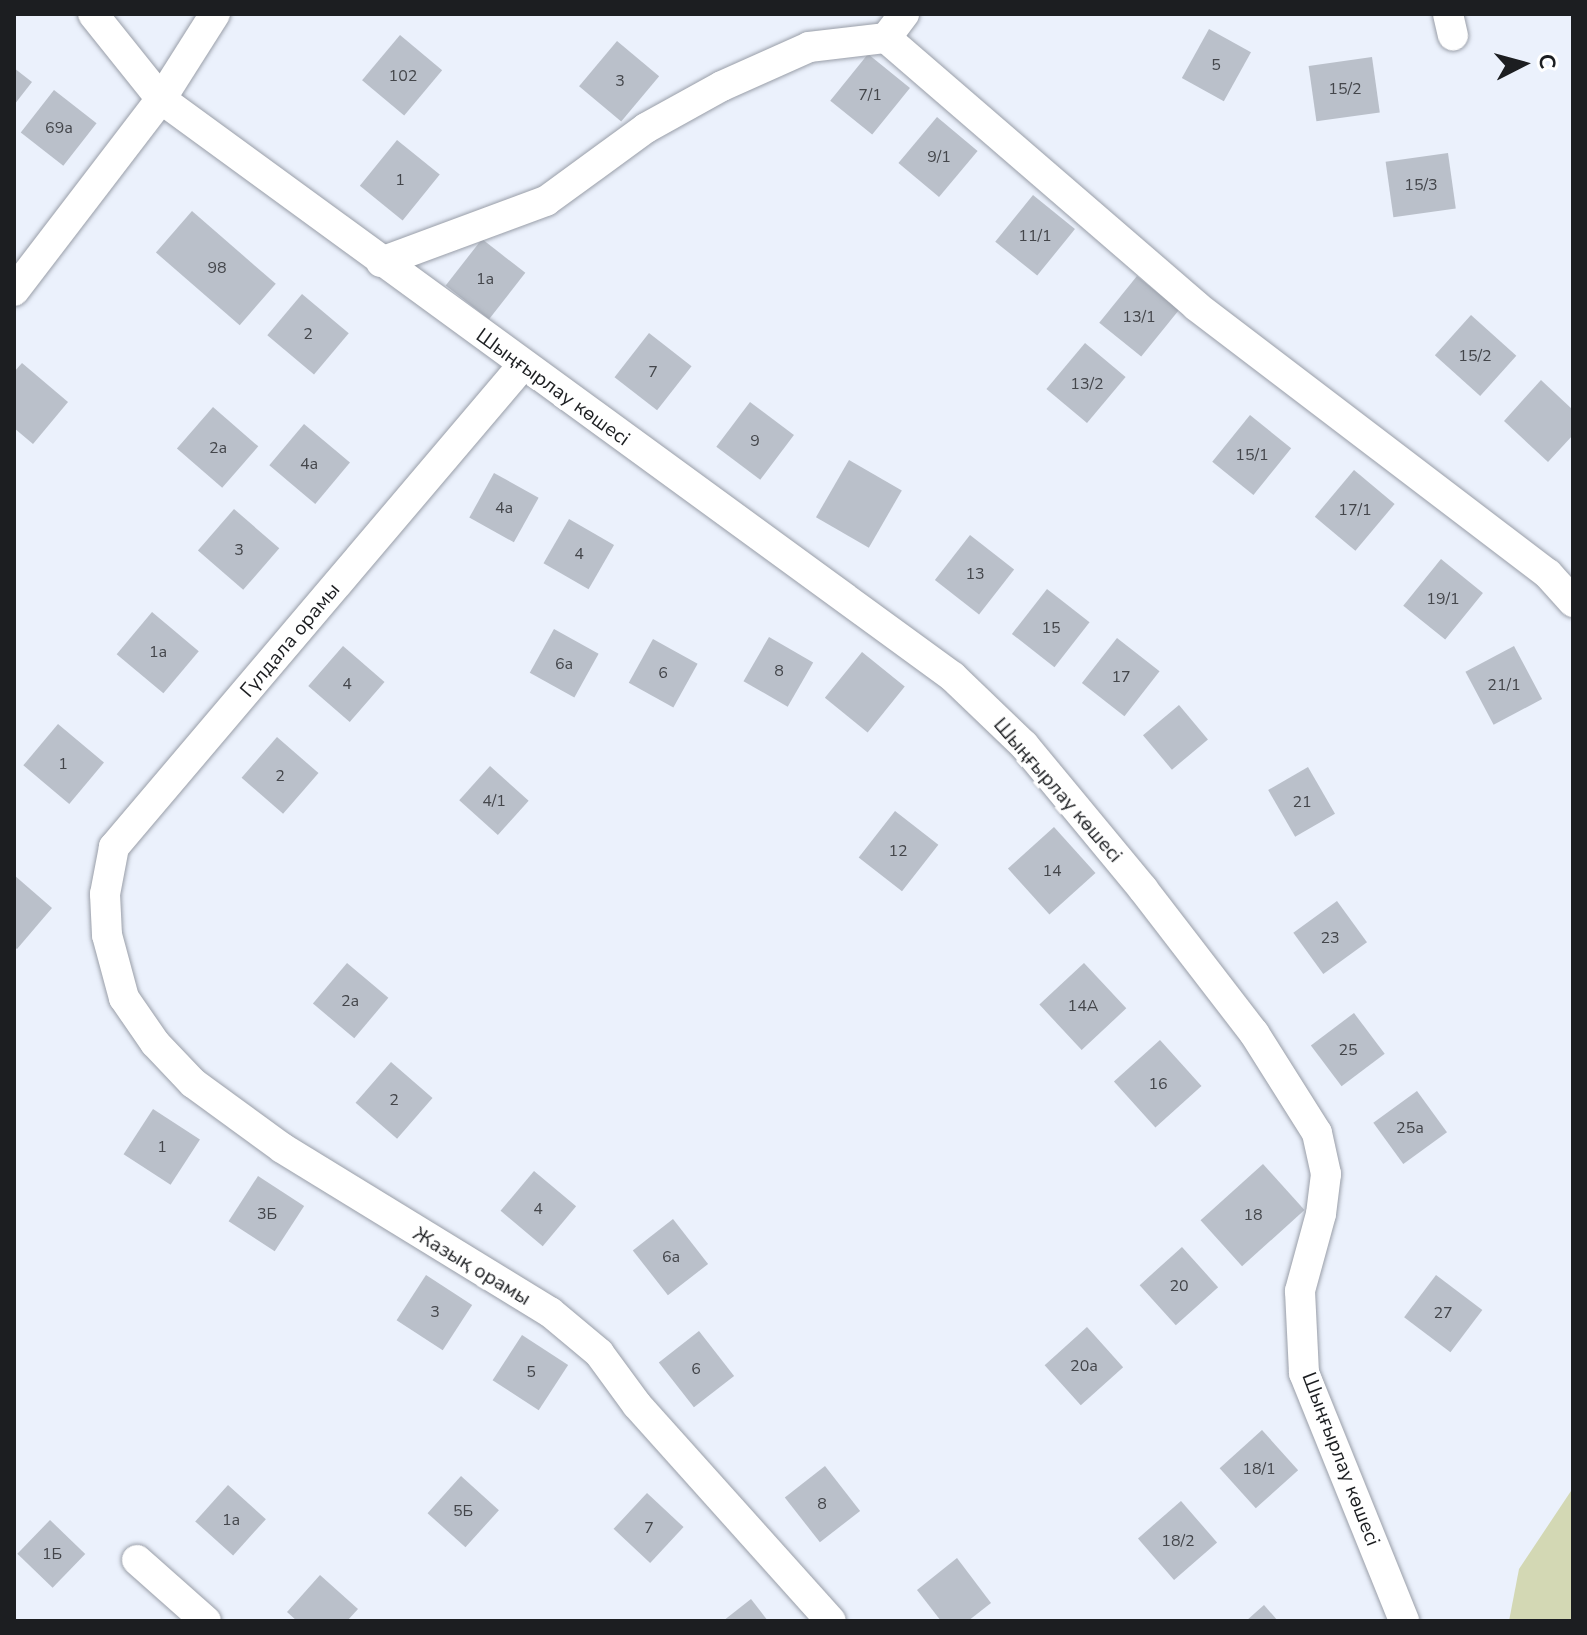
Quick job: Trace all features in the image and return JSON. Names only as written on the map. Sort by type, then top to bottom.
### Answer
[{"type":"street","name":"Шыңғырлау көшесі","points":[[93,14],[161,99],[522,366],[953,677],[1024,745],[1143,889],[1254,1033],[1317,1133],[1326,1174],[1321,1214],[1300,1291],[1304,1373],[1404,1621]]},
{"type":"street","points":[[14,291],[161,99],[215,14]]},
{"type":"street","points":[[381,262],[546,201],[646,128],[736,79],[809,47],[886,38],[904,14]]},
{"type":"street","points":[[886,38],[1196,306],[1548,574],[1573,602]]},
{"type":"street","name":"Гүлдала орамы","points":[[107,935],[105,894],[114,847],[522,366]]},
{"type":"street","name":"Жазық орамы","points":[[107,935],[124,998],[155,1043],[193,1083],[282,1148],[563,1322],[599,1353],[637,1405],[831,1621]]},
{"type":"street","points":[[137,1560],[206,1621]]},
{"type":"green space","points":[[1573,1488],[1573,1621],[1509,1621],[1519,1569]]},
{"type":"building","points":[[1209,29],[1251,52],[1224,101],[1182,78]]},
{"type":"building","points":[[400,35],[442,70],[404,116],[362,80]]},
{"type":"building","points":[[617,41],[659,76],[621,122],[579,86]]},
{"type":"building","points":[[868,54],[910,88],[872,135],[830,101]]},
{"type":"building","points":[[1372,57],[1380,112],[1316,121],[1309,66]]},
{"type":"building","points":[[14,68],[32,82],[14,105]]},
{"type":"building","points":[[54,90],[97,123],[63,166],[21,133]]},
{"type":"building","points":[[937,117],[978,151],[939,197],[898,163]]},
{"type":"building","points":[[397,140],[440,175],[403,220],[360,186]]},
{"type":"building","points":[[1448,153],[1456,208],[1393,217],[1386,162]]},
{"type":"building","points":[[1033,195],[1075,229],[1037,276],[995,242]]},
{"type":"building","points":[[192,211],[276,284],[240,325],[156,253]]},
{"type":"building","points":[[482,239],[525,273],[489,319],[446,285]]},
{"type":"building","points":[[1137,276],[1179,310],[1141,357],[1099,323]]},
{"type":"building","points":[[302,294],[349,333],[314,375],[267,335]]},
{"type":"building","points":[[1471,315],[1516,356],[1480,396],[1435,355]]},
{"type":"building","points":[[649,333],[692,366],[657,410],[615,377]]},
{"type":"building","points":[[1085,343],[1126,377],[1087,423],[1046,389]]},
{"type":"building","points":[[22,363],[68,402],[33,444],[14,428],[14,372]]},
{"type":"building","points":[[1541,380],[1573,410],[1573,435],[1548,462],[1504,421]]},
{"type":"building","points":[[750,402],[794,435],[760,480],[716,447]]},
{"type":"building","points":[[213,407],[258,446],[222,488],[177,449]]},
{"type":"building","points":[[1250,415],[1291,448],[1253,495],[1212,462]]},
{"type":"building","points":[[304,424],[350,463],[315,504],[269,465]]},
{"type":"building","points":[[849,460],[902,490],[869,548],[816,517]]},
{"type":"building","points":[[1354,470],[1395,504],[1355,551],[1315,517]]},
{"type":"building","points":[[494,473],[539,498],[514,542],[469,518]]},
{"type":"building","points":[[234,509],[279,548],[243,590],[198,551]]},
{"type":"building","points":[[569,519],[614,545],[589,589],[544,563]]},
{"type":"building","points":[[970,535],[1014,569],[979,614],[935,580]]},
{"type":"building","points":[[1441,559],[1483,593],[1445,640],[1403,606]]},
{"type":"building","points":[[1047,589],[1090,622],[1054,667],[1012,634]]},
{"type":"building","points":[[152,612],[199,651],[163,693],[117,654]]},
{"type":"building","points":[[554,629],[599,654],[574,697],[530,673]]},
{"type":"building","points":[[769,637],[813,662],[788,707],[744,681]]},
{"type":"building","points":[[1117,638],[1160,671],[1124,716],[1082,683]]},
{"type":"building","points":[[653,639],[698,664],[673,707],[629,683]]},
{"type":"building","points":[[343,646],[385,682],[350,722],[308,686]]},
{"type":"building","points":[[1514,646],[1542,699],[1494,725],[1465,672]]},
{"type":"building","points":[[862,652],[905,687],[868,732],[825,698]]},
{"type":"building","points":[[1179,705],[1208,739],[1172,770],[1143,735]]},
{"type":"building","points":[[58,724],[104,763],[69,804],[23,765]]},
{"type":"building","points":[[277,737],[319,773],[283,814],[242,778]]},
{"type":"building","points":[[490,766],[529,801],[498,835],[459,800]]},
{"type":"building","points":[[1308,767],[1335,814],[1295,837],[1268,790]]},
{"type":"building","points":[[895,811],[938,845],[902,891],[859,857]]},
{"type":"building","points":[[1054,827],[1095,873],[1049,915],[1008,868]]},
{"type":"building","points":[[14,875],[52,908],[17,949],[14,947]]},
{"type":"building","points":[[1337,901],[1367,942],[1323,974],[1293,933]]},
{"type":"building","points":[[347,963],[388,998],[354,1038],[313,1004]]},
{"type":"building","points":[[1084,963],[1126,1008],[1082,1050],[1039,1005]]},
{"type":"building","points":[[1354,1013],[1385,1054],[1342,1086],[1311,1045]]},
{"type":"building","points":[[1160,1040],[1201,1086],[1155,1128],[1114,1081]]},
{"type":"building","points":[[391,1062],[433,1098],[397,1139],[356,1103]]},
{"type":"building","points":[[1417,1091],[1447,1132],[1403,1164],[1373,1123]]},
{"type":"building","points":[[153,1109],[200,1139],[171,1185],[124,1154]]},
{"type":"building","points":[[1263,1164],[1304,1210],[1242,1266],[1201,1220]]},
{"type":"building","points":[[534,1171],[576,1206],[543,1246],[501,1211]]},
{"type":"building","points":[[258,1176],[304,1206],[275,1251],[229,1221]]},
{"type":"building","points":[[673,1219],[708,1264],[668,1295],[633,1250]]},
{"type":"building","points":[[1182,1247],[1218,1287],[1176,1325],[1140,1285]]},
{"type":"building","points":[[426,1275],[472,1305],[443,1350],[397,1320]]},
{"type":"building","points":[[1436,1275],[1482,1310],[1450,1352],[1404,1317]]},
{"type":"building","points":[[1087,1327],[1123,1367],[1081,1405],[1045,1365]]},
{"type":"building","points":[[699,1331],[734,1376],[694,1407],[659,1362]]},
{"type":"building","points":[[522,1335],[568,1365],[539,1410],[493,1380]]},
{"type":"building","points":[[1262,1430],[1298,1470],[1256,1508],[1220,1468]]},
{"type":"building","points":[[825,1466],[860,1511],[820,1542],[785,1497]]},
{"type":"building","points":[[461,1476],[499,1510],[465,1547],[428,1513]]},
{"type":"building","points":[[228,1485],[266,1519],[233,1556],[195,1521]]},
{"type":"building","points":[[647,1493],[684,1527],[650,1563],[614,1529]]},
{"type":"building","points":[[1181,1501],[1217,1543],[1174,1580],[1138,1538]]},
{"type":"building","points":[[50,1520],[85,1554],[53,1588],[17,1554]]},
{"type":"building","points":[[957,1558],[991,1603],[968,1621],[941,1621],[917,1590]]},
{"type":"building","points":[[320,1575],[358,1609],[347,1621],[297,1621],[287,1612]]},
{"type":"building","points":[[751,1599],[768,1621],[723,1621]]},
{"type":"building","points":[[1264,1605],[1278,1621],[1246,1621]]}]
